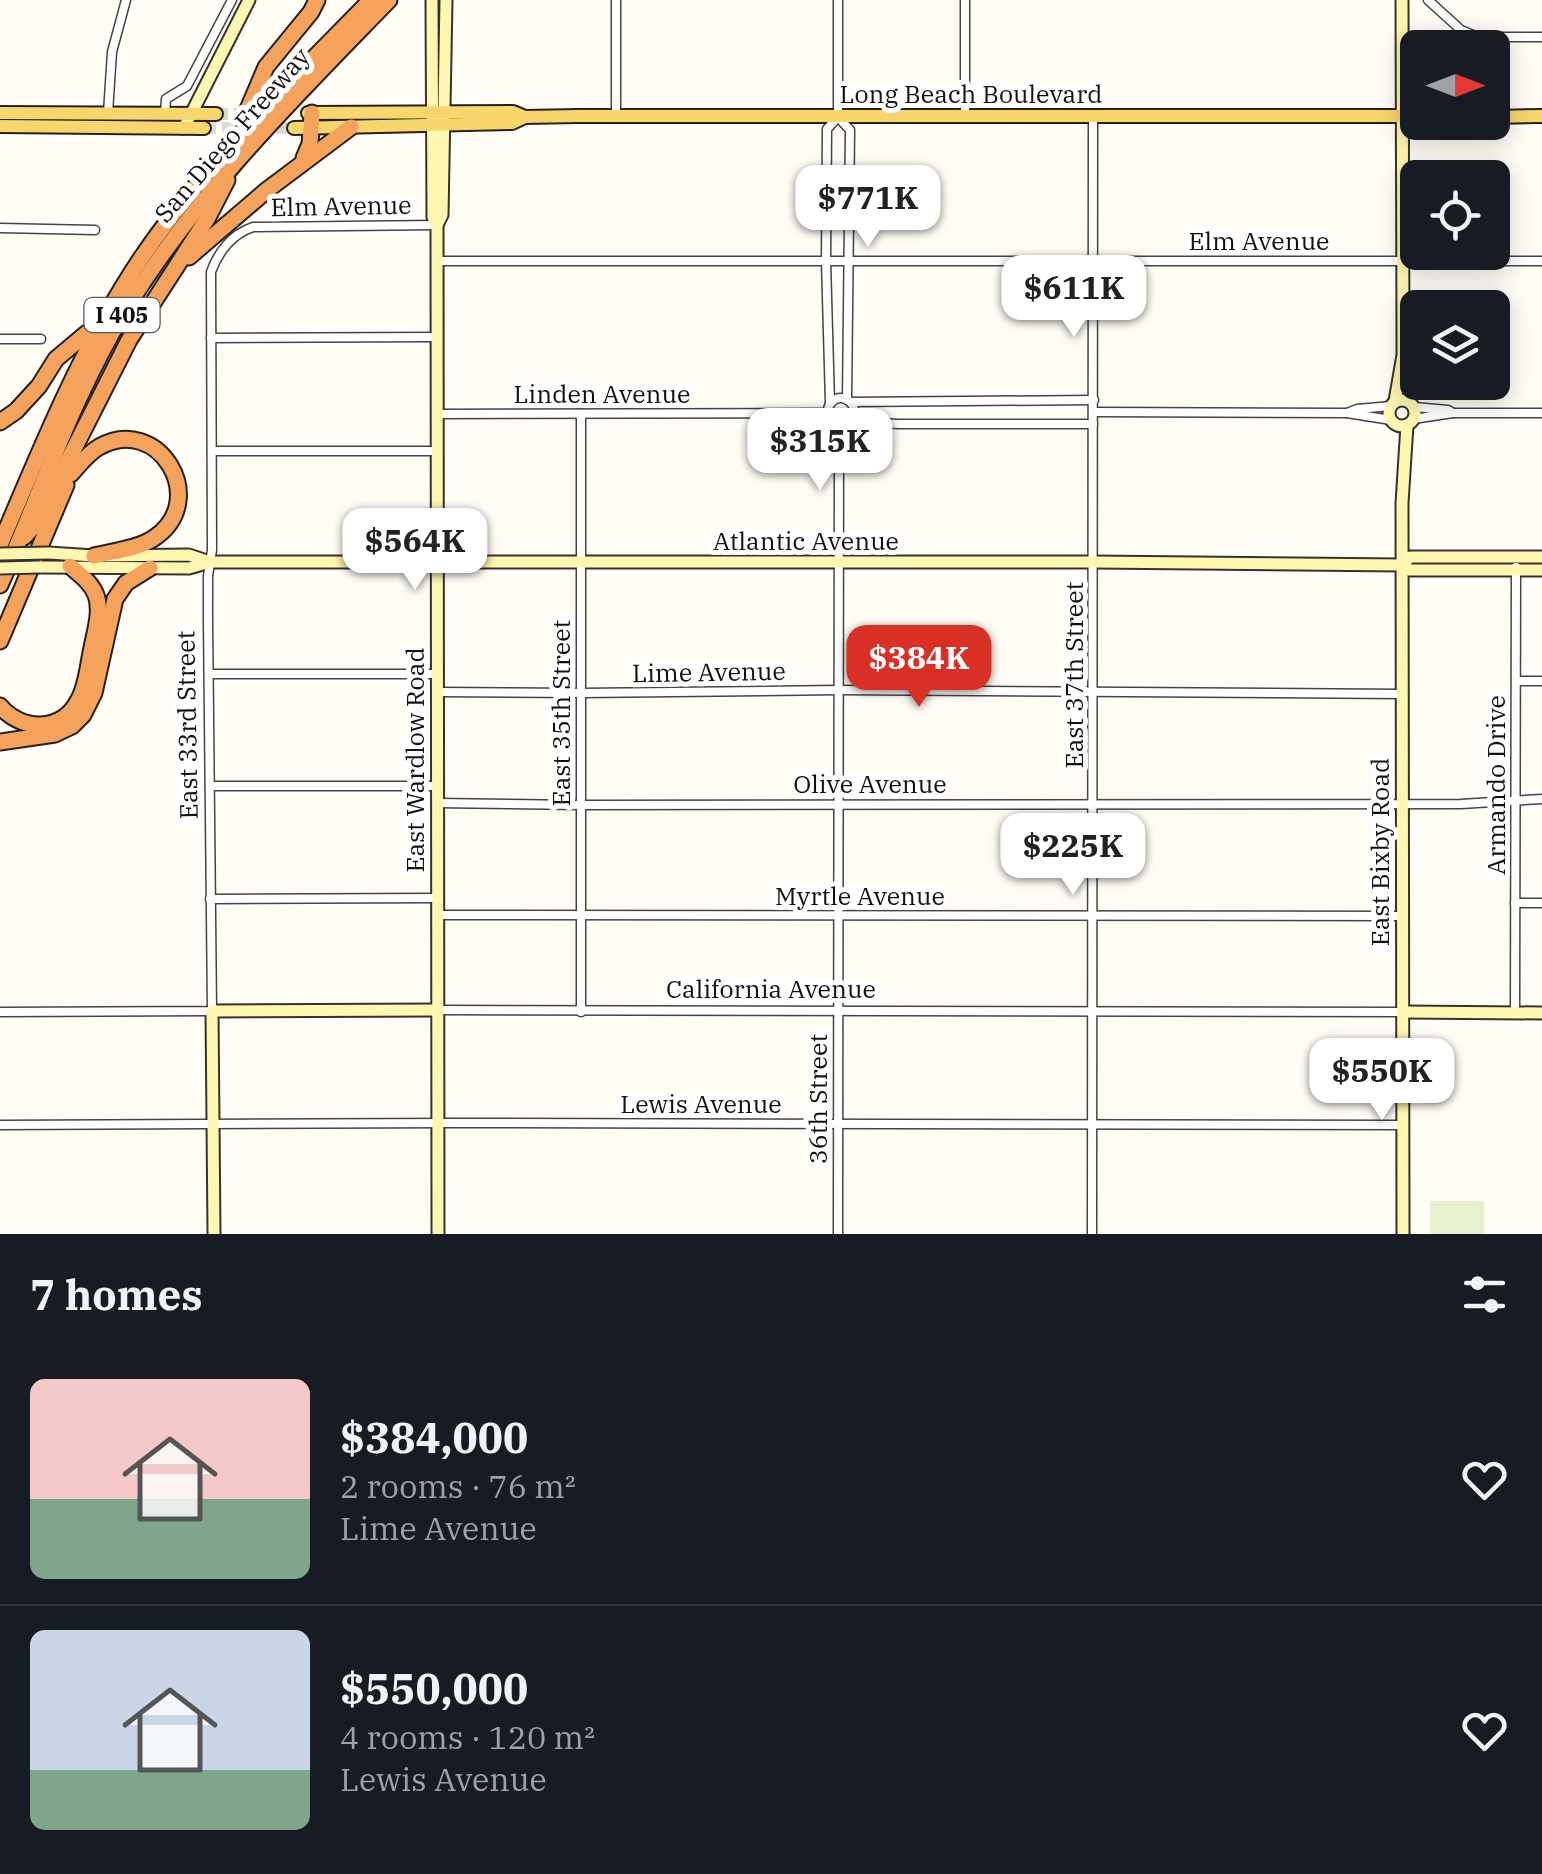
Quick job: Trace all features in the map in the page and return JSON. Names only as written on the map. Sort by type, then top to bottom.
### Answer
[{"type":"highway","points":[[243,121],[266,67],[317,0]]},
{"type":"highway","name":"San Diego Freeway","points":[[0,526],[44,421],[118,280],[190,181],[360,0]]},
{"type":"highway","points":[[17,544],[36,524],[138,325],[208,219],[245,136],[374,0]]},
{"type":"highway","points":[[0,545],[81,362],[142,257],[222,155],[374,0]]},
{"type":"highway","name":"San Diego Freeway","points":[[0,585],[78,398],[125,310],[178,232],[238,158],[389,0]]},
{"type":"highway","points":[[299,166],[310,148],[311,118]]},
{"type":"highway","points":[[174,269],[351,127]]},
{"type":"highway","points":[[0,422],[16,412],[56,359],[87,333]]},
{"type":"highway","points":[[0,649],[113,371]]},
{"type":"highway","points":[[71,474],[100,446],[131,440],[159,451],[176,476],[177,508],[161,532],[142,544],[94,556]]},
{"type":"highway","points":[[0,556],[22,505],[38,492]]},
{"type":"highway","points":[[0,706],[20,722],[42,725],[64,718],[78,702],[98,605],[89,584],[70,566]]},
{"type":"highway","points":[[0,742],[56,734],[84,715],[94,692],[116,600],[129,580],[150,568]]},
{"type":"main road","points":[[184,128],[249,0]]},
{"type":"main road","name":"East Wardlow Road","points":[[432,0],[438,118]]},
{"type":"main road","name":"East Wardlow Road","points":[[438,1234],[437,226],[433,217],[446,0]]},
{"type":"main road","name":"East Bixby Road","points":[[1402,0],[1404,30]]},
{"type":"main road","name":"Long Beach Boulevard","points":[[311,118],[351,127],[513,112],[525,117],[1400,116]]},
{"type":"main road","points":[[0,114],[216,114]]},
{"type":"main road","points":[[1510,117],[1542,116]]},
{"type":"main road","name":"Long Beach Boulevard","points":[[294,128],[311,118],[438,118]]},
{"type":"main road","points":[[0,126],[204,128]]},
{"type":"main road","name":"East Bixby Road","points":[[1403,270],[1403,1234]]},
{"type":"main road","name":"Atlantic Avenue","points":[[0,556],[189,555],[210,562]]},
{"type":"main road","name":"Atlantic Avenue","points":[[1516,564],[1542,557]]},
{"type":"main road","name":"Atlantic Avenue","points":[[0,568],[188,568],[210,562],[1402,565],[1410,558],[1516,564],[1542,570]]},
{"type":"main road","name":"California Avenue","points":[[212,1011],[438,1010]]},
{"type":"main road","name":"East 33rd Street","points":[[212,1011],[214,1234]]},
{"type":"main road","name":"California Avenue","points":[[1402,1012],[1542,1013]]},
{"type":"street","points":[[108,112],[112,52],[126,0]]},
{"type":"street","points":[[165,114],[166,98],[187,86],[232,0]]},
{"type":"street","points":[[616,0],[616,116]]},
{"type":"street","points":[[838,0],[838,117],[827,129],[826,260],[832,420],[1093,424]]},
{"type":"street","points":[[964,0],[965,116]]},
{"type":"street","points":[[1428,0],[1461,30],[1478,37],[1542,37]]},
{"type":"street","name":"East 37th Street","points":[[1092,116],[1092,1234]]},
{"type":"street","points":[[838,117],[850,130],[849,401],[854,410],[843,422]]},
{"type":"street","name":"Elm Avenue","points":[[245,230],[437,226]]},
{"type":"street","points":[[0,228],[94,230]]},
{"type":"street","name":"East 33rd Street","points":[[212,1011],[211,272],[217,254],[245,230]]},
{"type":"street","name":"Elm Avenue","points":[[437,261],[1400,260]]},
{"type":"street","name":"Elm Avenue","points":[[1510,261],[1542,261]]},
{"type":"street","points":[[211,338],[436,337]]},
{"type":"street","points":[[0,339],[42,339]]},
{"type":"street","points":[[829,408],[836,398],[1094,400]]},
{"type":"street","name":"Linden Avenue","points":[[437,414],[829,408]]},
{"type":"street","points":[[1094,412],[1357,409],[1542,414]]},
{"type":"street","name":"East 35th Street","points":[[580,1012],[581,414]]},
{"type":"street","name":"36th Street","points":[[838,1234],[839,563],[843,422]]},
{"type":"street","points":[[212,451],[437,451]]},
{"type":"street","name":"Armando Drive","points":[[1515,1013],[1516,564]]},
{"type":"street","points":[[210,674],[436,674]]},
{"type":"street","points":[[1516,681],[1542,681]]},
{"type":"street","name":"Lime Avenue","points":[[437,692],[1402,694]]},
{"type":"street","points":[[210,786],[437,786]]},
{"type":"street","name":"Olive Avenue","points":[[437,803],[1402,803],[1542,799]]},
{"type":"street","points":[[210,900],[438,898]]},
{"type":"street","points":[[1515,904],[1542,903]]},
{"type":"street","name":"Myrtle Avenue","points":[[438,916],[1402,916]]},
{"type":"street","name":"California Avenue","points":[[438,1010],[1402,1012]]},
{"type":"street","name":"California Avenue","points":[[0,1012],[212,1011]]},
{"type":"street","name":"Lewis Avenue","points":[[0,1125],[1402,1125]]},
{"type":"green space","points":[[1425,1073],[1441,1073],[1441,1104],[1425,1104]]},
{"type":"green space","points":[[1430,1201],[1484,1201],[1484,1234],[1430,1234]]},
{"type":"tunnel","points":[[216,114],[250,114]]},
{"type":"tunnel","points":[[204,128],[294,128]]}]
